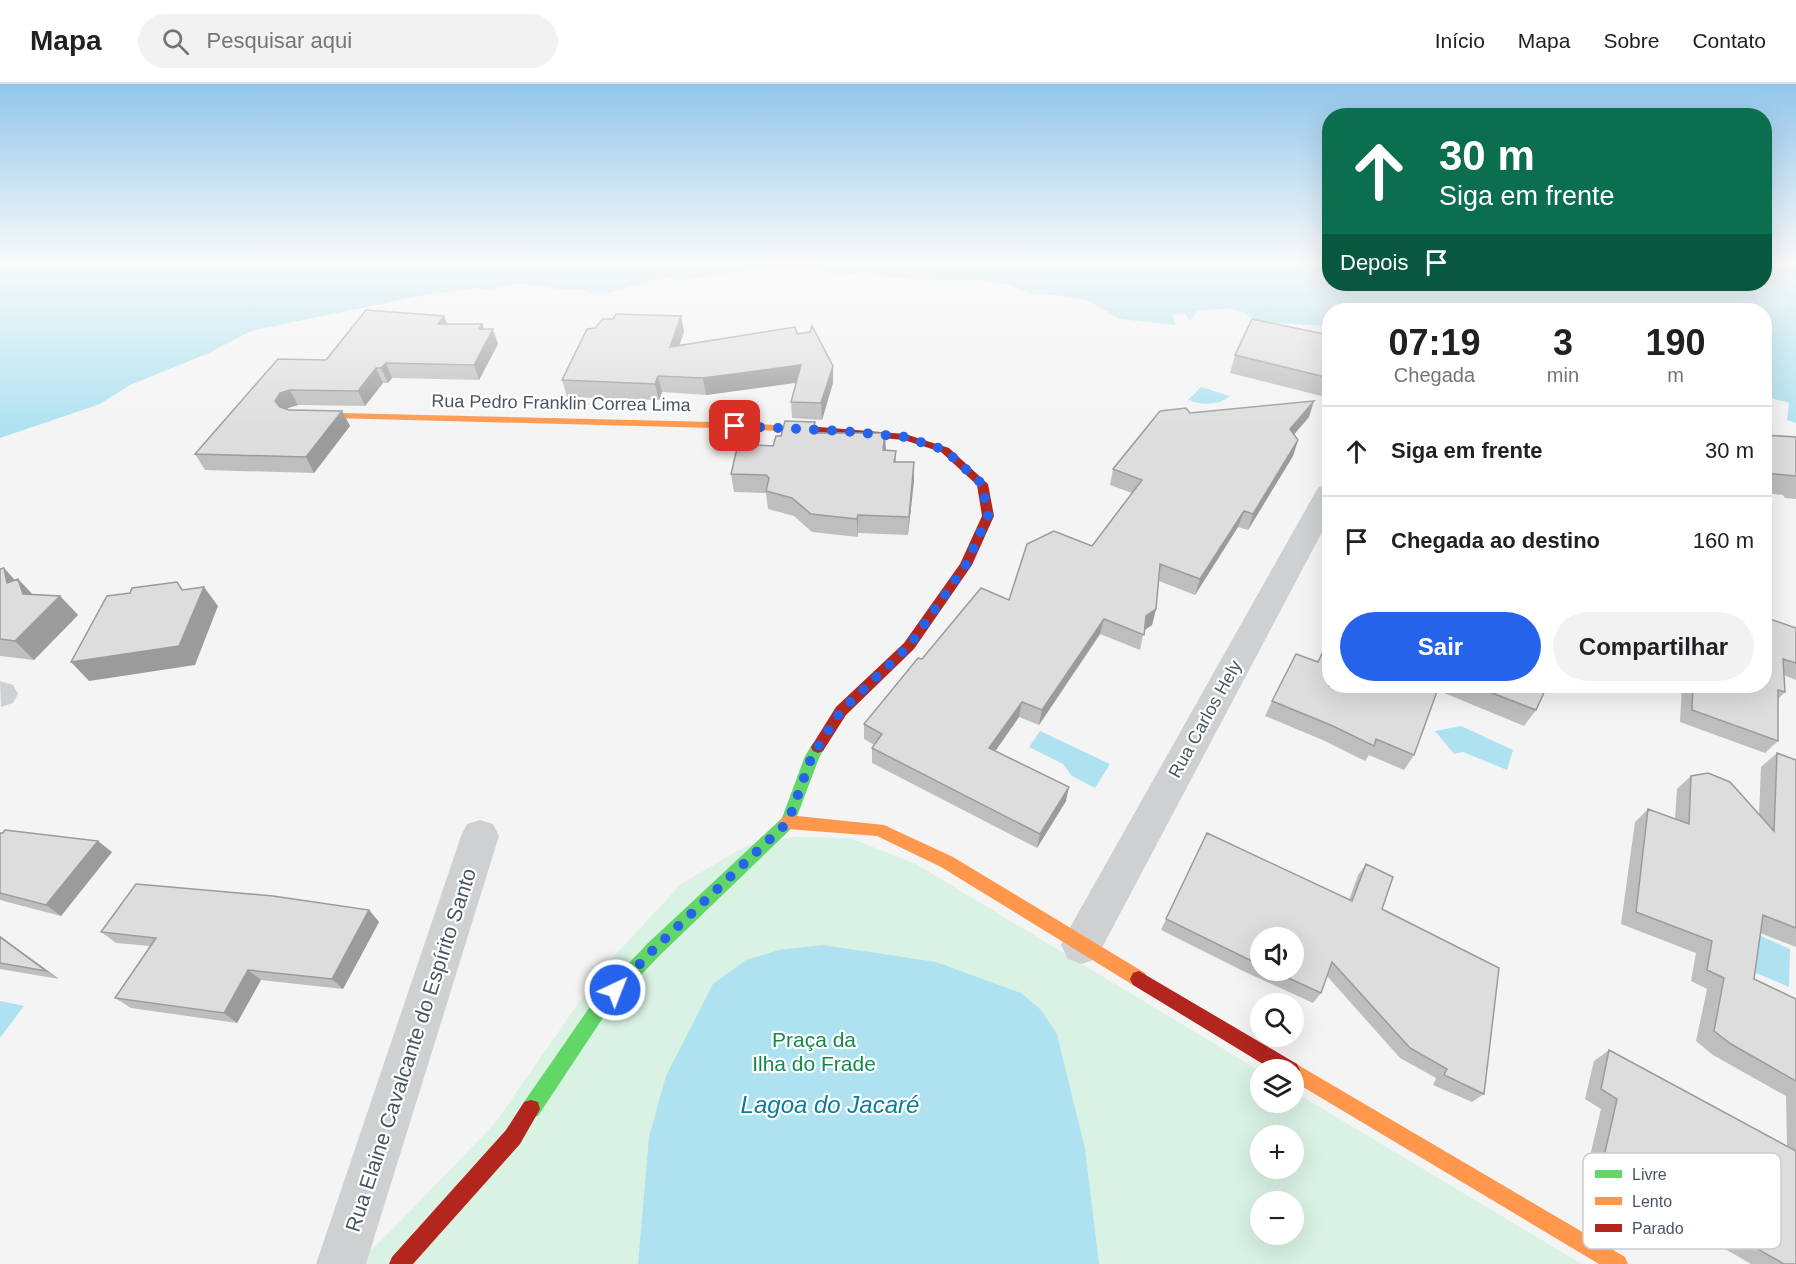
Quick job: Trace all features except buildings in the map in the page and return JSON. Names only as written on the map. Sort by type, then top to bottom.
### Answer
[{"type":"street","name":"Rua Pedro Franklin Correa Lima","points":[[298,415],[714,425],[843,431],[905,437],[945,450],[982,484],[988,516],[966,565],[909,646],[841,711],[812,756],[788,822]]},
{"type":"street","name":"Rua Carlos Hely","points":[[1082,945],[1322,506]]},
{"type":"street","points":[[399,1264],[513,1137],[602,1004],[653,950],[788,822],[879,830],[947,862],[1274,1059]]},
{"type":"street","name":"Rua Elaine Cavalcante do Espírito Santo","points":[[342,1264],[480,836]]},
{"type":"street","points":[[1304,1077],[1583,1243]]},
{"type":"street","points":[[1593,1249],[1618,1264]]},
{"type":"green space","name":"Praça da Ilha do Frade","points":[[794,837],[850,838],[916,864],[1250,1065],[1250,1113],[1304,1113],[1304,1098],[1582,1264],[357,1264],[495,1123],[603,968],[681,884],[746,846]]},
{"type":"water","points":[[0,318],[313,318],[251,331],[209,353],[130,385],[100,404],[0,438]]},
{"type":"water","points":[[1118,318],[1174,318],[1176,325]]},
{"type":"water","points":[[1251,318],[1322,318],[1322,326],[1257,322]]},
{"type":"water","points":[[1772,318],[1796,318],[1796,423],[1787,420],[1789,403],[1772,397]]},
{"type":"water","points":[[1201,387],[1230,396],[1220,402],[1209,404],[1188,400]]},
{"type":"water","points":[[1461,726],[1513,750],[1507,770],[1463,752],[1454,754],[1435,731]]},
{"type":"water","points":[[1040,731],[1110,764],[1095,788],[1072,776],[1063,764],[1029,747]]},
{"type":"water","points":[[1736,925],[1790,949],[1789,987],[1703,950]]},
{"type":"water","name":"Lagoa do Jacaré","points":[[823,945],[936,962],[1021,993],[1041,1010],[1057,1034],[1085,1149],[1099,1264],[638,1264],[649,1137],[666,1076],[713,984],[746,960],[779,950]]},
{"type":"water","points":[[0,1001],[24,1006],[0,1038]]},
{"type":"traffic: fast","points":[[531,1109],[602,1004],[653,950],[788,822],[812,756],[818,747]]},
{"type":"traffic: slow","points":[[299,415],[714,425],[819,430]]},
{"type":"traffic: slow","points":[[788,822],[879,830],[947,862],[1139,979]]},
{"type":"traffic: slow","points":[[1304,1078],[1583,1243]]},
{"type":"traffic: slow","points":[[1593,1249],[1618,1264]]},
{"type":"traffic: jam","points":[[818,747],[841,711],[909,646],[966,565],[988,516],[982,484],[945,450],[905,437],[819,430]]},
{"type":"traffic: jam","points":[[1139,979],[1273,1059]]},
{"type":"traffic: jam","points":[[399,1264],[513,1137],[531,1109]]},
{"type":"route","points":[[615,990],[653,950],[788,822],[812,756],[841,711],[909,646],[966,565],[988,516],[982,484],[945,450],[905,437],[843,431],[735,426]]}]
